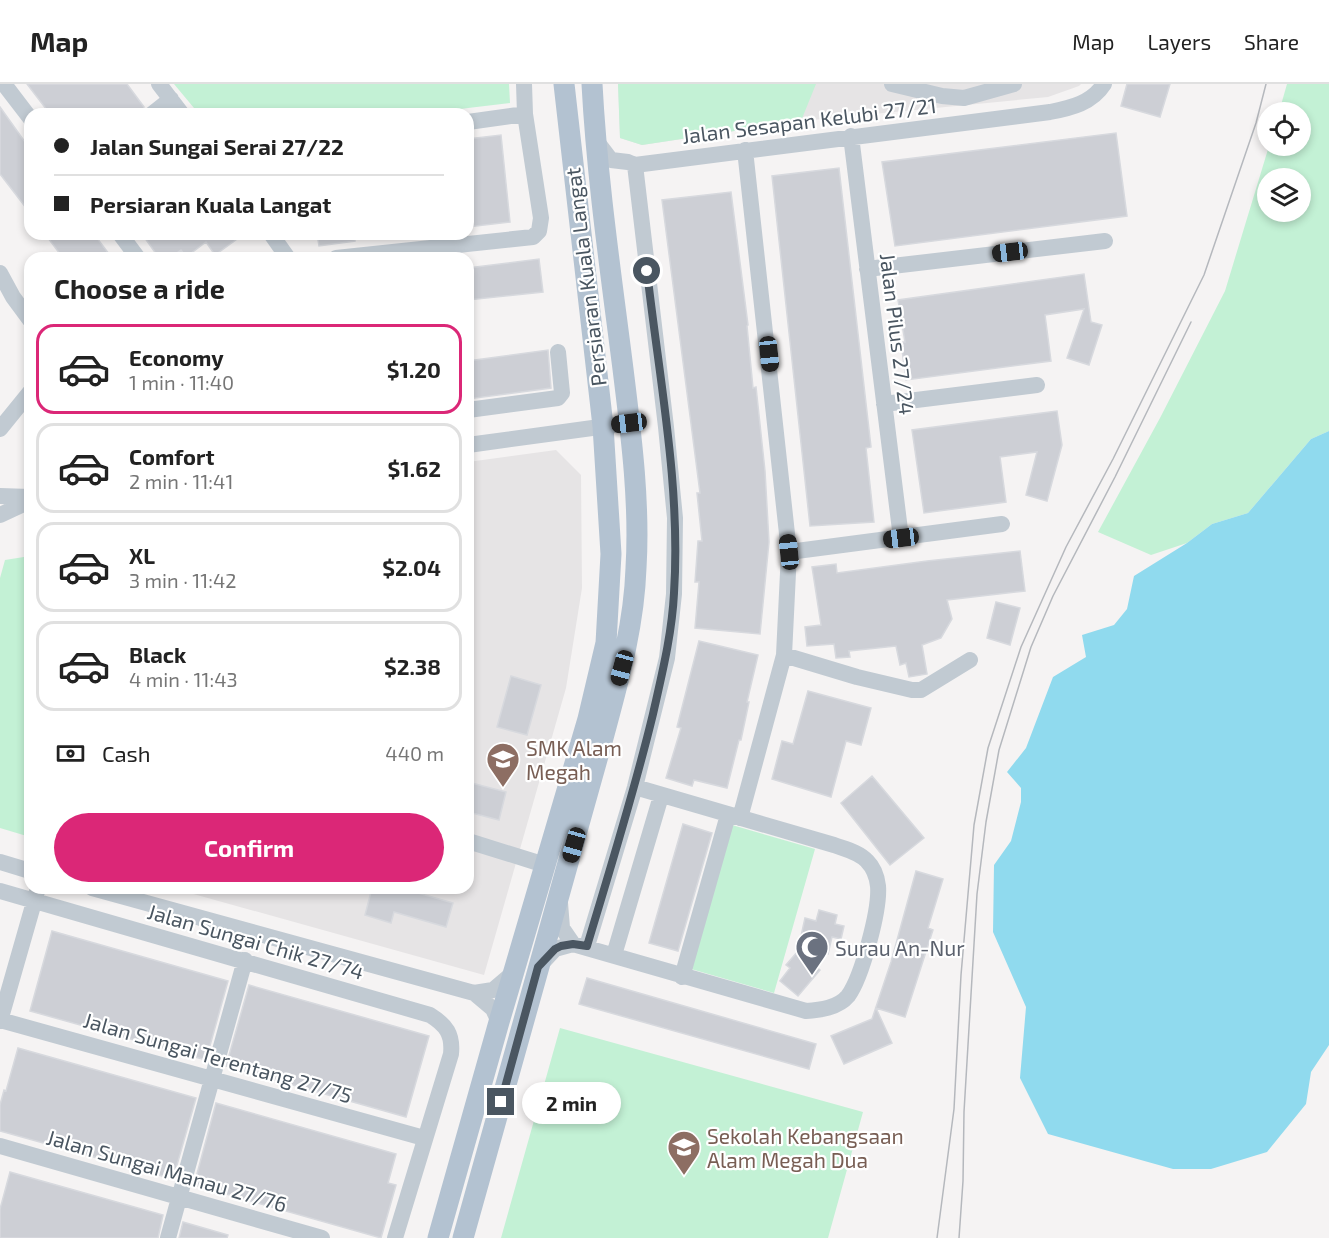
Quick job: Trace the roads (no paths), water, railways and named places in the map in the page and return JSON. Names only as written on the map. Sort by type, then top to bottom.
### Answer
[{"type":"main road","name":"Persiaran Kuala Langat","points":[[438,1238],[588,719],[606,643],[611,554],[603,426],[564,84]]},
{"type":"main road","name":"Persiaran Kuala Langat","points":[[463,1238],[622,668],[632,621],[637,535],[629,423],[601,195],[592,84]]},
{"type":"street","points":[[4,84],[24,110]]},
{"type":"street","points":[[159,84],[178,108]]},
{"type":"street","points":[[392,252],[533,237],[539,231],[541,218],[525,114],[524,84]]},
{"type":"street","points":[[892,84],[942,96],[964,98],[1014,84]]},
{"type":"street","name":"Jalan Sesapan Kelubi 27/21","points":[[595,138],[611,160],[635,165],[1070,108],[1099,92],[1104,84]]},
{"type":"street","points":[[160,108],[171,99]]},
{"type":"street","points":[[474,121],[525,114]]},
{"type":"street","name":"Jalan Pilus 27/24","points":[[851,136],[901,538]]},
{"type":"street","points":[[682,976],[784,655],[789,552],[745,150]]},
{"type":"street","points":[[580,945],[635,788],[666,658],[674,594],[675,518],[635,165],[613,174],[601,195]]},
{"type":"street","points":[[867,269],[1105,241]]},
{"type":"street","points":[[0,273],[24,312]]},
{"type":"street","points":[[474,409],[558,398],[562,393],[558,352]]},
{"type":"street","points":[[884,404],[1037,385]]},
{"type":"street","points":[[0,429],[24,399]]},
{"type":"street","points":[[474,444],[629,423]]},
{"type":"street","points":[[0,496],[24,498]]},
{"type":"street","points":[[0,515],[24,502]]},
{"type":"street","points":[[789,552],[1002,524]]},
{"type":"street","points":[[784,655],[912,690],[921,690],[970,660]]},
{"type":"street","points":[[559,895],[562,928],[580,945],[806,1011],[821,1010],[835,1005],[847,996],[861,967],[876,912],[878,894],[874,872],[867,861],[854,851],[635,788]]},
{"type":"street","points":[[615,956],[662,796]]},
{"type":"street","points":[[474,844],[545,865]]},
{"type":"street","points":[[0,862],[24,869]]},
{"type":"street","name":"Jalan Sungai Chik 27/74","points":[[0,891],[24,893]]},
{"type":"street","points":[[0,1020],[36,894]]},
{"type":"street","name":"Jalan Sungai Chik 27/74","points":[[36,894],[430,1015],[442,1022],[449,1031],[452,1042],[451,1054],[424,1138]]},
{"type":"street","points":[[114,894],[474,993],[493,990],[513,973]]},
{"type":"street","points":[[538,967],[555,949],[580,945]]},
{"type":"street","points":[[168,1238],[245,960]]},
{"type":"street","points":[[474,993],[493,1009],[499,1022]]},
{"type":"street","name":"Jalan Sungai Terentang 27/75","points":[[0,1020],[424,1138]]},
{"type":"street","points":[[395,1238],[424,1138]]},
{"type":"street","name":"Jalan Sungai Manau 27/76","points":[[0,1146],[322,1238]]},
{"type":"water","points":[[1329,431],[1329,1045],[1311,1072],[1306,1104],[1267,1152],[1211,1169],[1173,1169],[1048,1134],[1020,1078],[1026,1007],[993,932],[994,865],[1011,841],[1021,802],[1021,788],[1007,772],[1026,748],[1053,677],[1086,657],[1082,635],[1114,625],[1127,609],[1134,576],[1187,543],[1212,524],[1248,513],[1311,439]]},
{"type":"tram line","points":[[937,1238],[954,1109],[961,975],[974,825],[988,748],[1021,647],[1066,547],[1113,459],[1204,275],[1256,123],[1266,84]]},
{"type":"tram line","points":[[959,1238],[977,894],[986,822],[999,750],[1031,647],[1053,596],[1115,477],[1191,322]]},
{"type":"place","name":"SMK Alam Megah","points":[[503,788]]},
{"type":"place","name":"Surau An-Nur","points":[[812,976]]},
{"type":"place","name":"Sekolah Kebangsaan Alam Megah Dua","points":[[684,1176]]}]
